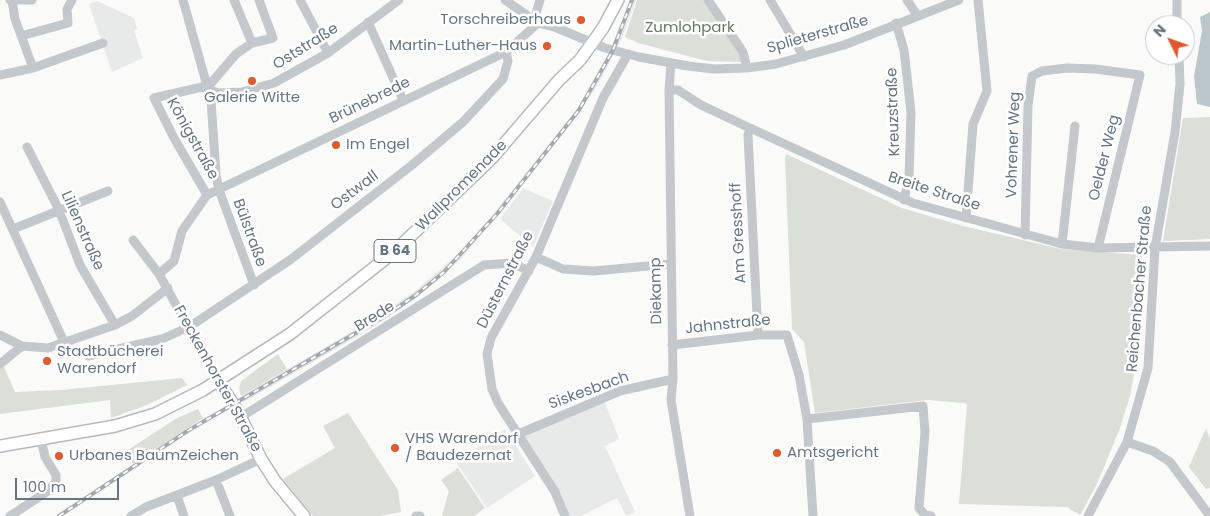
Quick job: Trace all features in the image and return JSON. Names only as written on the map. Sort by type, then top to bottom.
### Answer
[{"type":"main road","name":"B 64","points":[[590,40],[616,0]]},
{"type":"main road","name":"Wallpromenade","points":[[218,380],[290,334],[394,252],[492,158],[559,80],[580,60],[590,40]]},
{"type":"main road","name":"B 64","points":[[0,446],[116,426],[136,420],[169,408],[218,380]]},
{"type":"main road","name":"Freckenhorster Straße","points":[[218,380],[241,417],[261,459],[275,481],[304,516]]},
{"type":"street","points":[[32,0],[11,0],[15,19],[33,68]]},
{"type":"street","points":[[22,36],[68,23],[67,9],[72,0]]},
{"type":"street","name":"Bülstraße","points":[[183,0],[211,100],[216,175],[254,285]]},
{"type":"street","points":[[234,0],[252,43]]},
{"type":"street","points":[[207,88],[236,54],[252,43],[273,38],[259,0]]},
{"type":"street","points":[[300,0],[328,53]]},
{"type":"street","name":"Oststraße","points":[[207,88],[218,93],[242,92],[274,83],[328,53],[398,0]]},
{"type":"street","points":[[506,0],[536,22],[590,40]]},
{"type":"street","points":[[536,22],[540,0]]},
{"type":"street","points":[[708,0],[743,52],[747,68]]},
{"type":"street","points":[[770,0],[804,57]]},
{"type":"street","points":[[907,0],[917,15]]},
{"type":"street","name":"Splieterstraße","points":[[590,40],[671,64],[714,69],[747,68],[804,57],[844,45],[958,0]]},
{"type":"street","points":[[966,218],[974,124],[987,91],[978,0]]},
{"type":"street","points":[[1177,0],[1178,15]]},
{"type":"street","points":[[368,22],[403,100]]},
{"type":"street","name":"Brünebrede","points":[[207,194],[220,190],[403,100],[506,52],[536,22]]},
{"type":"street","name":"Kreuzstraße","points":[[896,23],[904,50],[911,112],[909,178],[904,200]]},
{"type":"street","name":"Splieterstraße","points":[[590,40],[628,54],[650,58]]},
{"type":"street","points":[[0,76],[33,68],[103,43]]},
{"type":"street","name":"Ostwall","points":[[88,356],[162,339],[189,327],[290,260],[412,165],[463,122],[503,79],[508,61],[506,52]]},
{"type":"street","name":"Düsternstraße","points":[[565,516],[555,492],[516,435],[498,403],[492,389],[487,354],[491,338],[536,257],[602,98],[628,54]]},
{"type":"street","name":"Diekamp","points":[[671,64],[669,90],[673,379],[671,400],[690,516]]},
{"type":"street","name":"Reichenbacher Straße","points":[[1088,516],[1127,442],[1148,368],[1155,248],[1175,132],[1180,84],[1179,65]]},
{"type":"street","name":"Vohrener Weg","points":[[1025,235],[1028,105],[1032,76],[1042,71],[1068,68],[1095,69],[1140,75]]},
{"type":"street","name":"Oelder Weg","points":[[1098,248],[1140,75]]},
{"type":"street","name":"Königstraße","points":[[207,88],[154,98],[174,138],[207,194]]},
{"type":"street","name":"Breite Straße","points":[[669,90],[678,90],[701,105],[904,200],[966,218],[1062,244],[1098,248],[1210,246]]},
{"type":"street","points":[[1062,244],[1075,126]]},
{"type":"street","name":"Am Gresshoff","points":[[750,128],[748,135],[758,336]]},
{"type":"street","name":"Lilienstraße","points":[[28,147],[59,210],[80,265],[115,325]]},
{"type":"street","points":[[13,229],[108,191]]},
{"type":"street","points":[[159,274],[174,261],[182,231],[207,194]]},
{"type":"street","points":[[0,202],[64,342]]},
{"type":"street","name":"Freckenhorster Straße","points":[[133,240],[168,288],[218,380]]},
{"type":"street","points":[[536,257],[563,269],[594,271],[670,264]]},
{"type":"street","name":"Brede","points":[[241,417],[484,265],[512,263],[529,271]]},
{"type":"street","points":[[0,335],[22,346],[48,348],[115,325],[132,316],[168,288]]},
{"type":"street","name":"Jahnstraße","points":[[672,345],[758,336],[787,335],[791,340],[807,418]]},
{"type":"street","points":[[0,364],[22,346]]},
{"type":"street","name":"Siskesbach","points":[[516,435],[620,391],[673,379]]},
{"type":"street","points":[[813,516],[807,418],[923,406],[925,432],[919,508],[925,515],[932,516]]},
{"type":"street","points":[[10,516],[48,491],[56,482],[56,474],[45,457],[41,439]]},
{"type":"street","points":[[1127,442],[1153,452],[1170,462],[1210,516]]},
{"type":"street","points":[[131,516],[146,507],[216,480],[261,459]]},
{"type":"street","points":[[216,480],[230,516]]},
{"type":"street","points":[[177,496],[184,516]]},
{"type":"shaded area","points":[[631,0],[636,0],[623,36],[601,79],[580,112],[462,258],[418,297],[372,328],[244,402],[241,396],[367,323],[414,292],[458,254],[495,212],[577,109],[606,59]]},
{"type":"shaded area","points":[[97,1],[134,18],[137,29],[134,30],[143,58],[112,72],[89,4]]},
{"type":"shaded area","points":[[1210,12],[1210,107],[1197,104],[1194,76],[1202,31],[1200,17]]},
{"type":"shaded area","points":[[523,188],[553,201],[533,247],[500,219]]},
{"type":"shaded area","points":[[604,400],[619,439],[605,446],[635,512],[626,516],[617,498],[581,516],[570,516],[557,490],[521,437]]},
{"type":"shaded area","points":[[505,429],[535,476],[487,508],[456,462]]},
{"type":"green space","name":"Zumlohpark","points":[[637,0],[705,0],[741,53],[742,62],[707,61],[638,43],[625,37]]},
{"type":"green space","points":[[1210,117],[1210,239],[1163,241],[1183,118]]},
{"type":"green space","points":[[786,154],[902,208],[963,226],[1061,249],[1142,255],[1139,348],[1130,396],[1120,428],[1097,484],[1080,515],[1067,507],[959,504],[967,404],[928,400],[815,413],[804,342],[792,329]]},
{"type":"green space","points":[[278,354],[287,369],[241,396],[239,388],[241,381]]},
{"type":"green space","points":[[0,365],[4,367],[15,392],[61,390],[182,378],[187,385],[147,405],[111,418],[110,400],[0,414]]},
{"type":"green space","points":[[198,409],[203,418],[133,464],[125,452],[177,418]]},
{"type":"green space","points":[[348,413],[398,490],[401,512],[380,516],[313,516],[283,479],[335,448],[323,426]]},
{"type":"green space","points":[[1206,428],[1210,439],[1210,488],[1206,489],[1189,467]]},
{"type":"green space","points":[[458,468],[485,508],[474,516],[442,516],[449,491],[441,480]]},
{"type":"railway","points":[[59,516],[189,430],[385,316],[416,295],[444,272],[497,214],[579,110],[613,50],[632,0]]},
{"type":"place","name":"Torschreiberhaus","points":[[581,20]]},
{"type":"place","name":"Martin-Luther-Haus","points":[[547,46]]},
{"type":"place","name":"Galerie Witte","points":[[252,81]]},
{"type":"place","name":"Im Engel","points":[[336,145]]},
{"type":"place","name":"Stadtbücherei Warendorf","points":[[47,361]]},
{"type":"place","name":"VHS Warendorf / Baudezernat","points":[[395,448]]},
{"type":"place","name":"Amtsgericht","points":[[777,453]]},
{"type":"place","name":"Urbanes BaumZeichen","points":[[59,456]]}]
